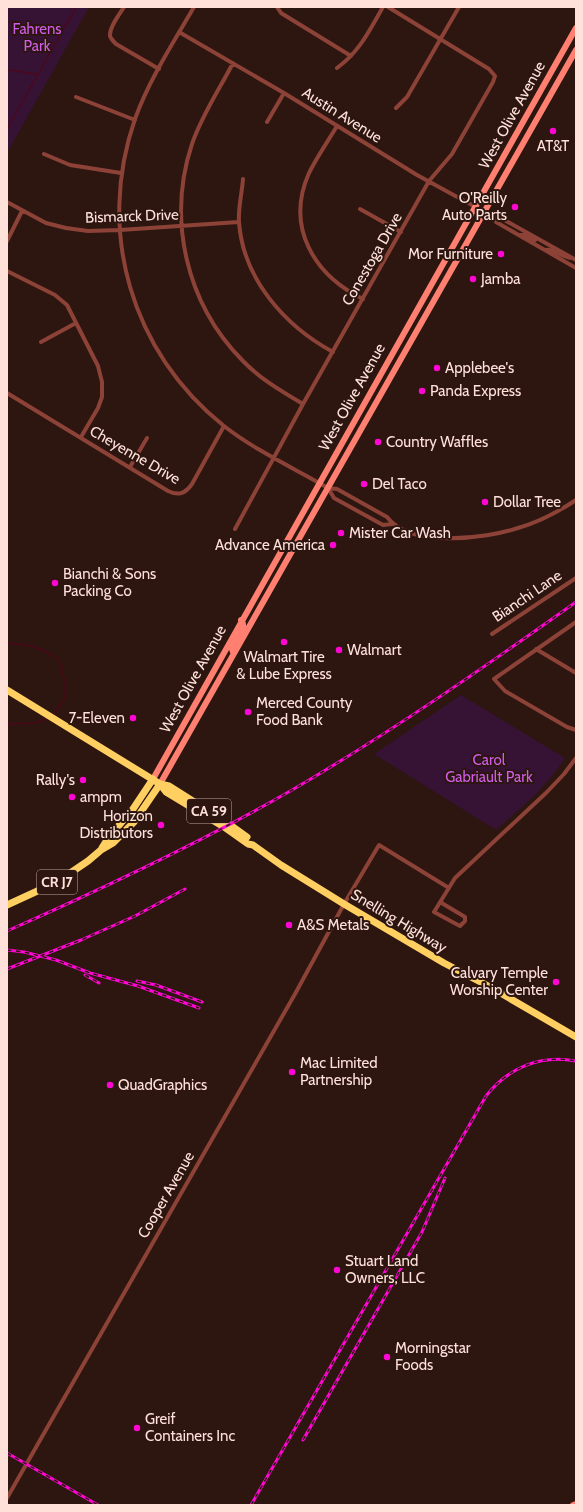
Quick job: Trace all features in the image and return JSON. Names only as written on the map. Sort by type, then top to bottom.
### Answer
[{"type":"main road","name":"West Olive Avenue","points":[[153,779],[241,620],[576,28]]},
{"type":"main road","name":"West Olive Avenue","points":[[160,784],[576,50]]},
{"type":"main road","points":[[233,656],[232,649],[244,627],[241,620]]},
{"type":"main road","name":"CA 59","points":[[7,690],[153,779]]},
{"type":"main road","name":"Snelling Highway","points":[[153,779],[160,784],[166,792],[224,827],[248,844],[253,845],[281,865],[344,904],[444,963],[492,988],[576,1037]]},
{"type":"main road","name":"CR J7","points":[[101,850],[109,837],[133,809],[153,779]]},
{"type":"main road","name":"CR J7","points":[[7,905],[42,890],[70,874],[101,850],[114,843],[126,831],[149,802],[160,784]]},
{"type":"street","points":[[124,7],[112,28],[110,36],[112,40],[116,44],[159,69]]},
{"type":"street","points":[[194,7],[141,103],[126,150],[119,199],[120,230],[125,269],[138,311],[153,343],[173,375],[196,401],[224,426],[274,458],[328,488],[337,489],[387,517],[392,524]]},
{"type":"street","points":[[277,7],[281,13],[351,56]]},
{"type":"street","points":[[337,68],[362,44],[383,7]]},
{"type":"street","points":[[388,7],[440,38]]},
{"type":"street","points":[[396,108],[406,97],[459,7]]},
{"type":"street","name":"Austin Avenue","points":[[179,32],[430,181],[492,216],[499,217],[574,259]]},
{"type":"street","name":"Conestoga Drive","points":[[235,529],[303,404],[400,232],[430,181],[452,154],[493,82],[494,76],[489,69],[440,38]]},
{"type":"street","points":[[233,63],[199,126],[192,145],[182,185],[181,226],[188,264],[193,284],[213,324],[241,360],[283,393],[303,404]]},
{"type":"street","points":[[267,122],[284,93]]},
{"type":"street","points":[[76,97],[135,120]]},
{"type":"street","points":[[337,126],[309,174],[303,194],[301,214],[304,233],[310,252],[325,272],[340,287],[363,299]]},
{"type":"street","points":[[44,154],[70,165],[122,173]]},
{"type":"street","points":[[243,179],[239,222],[242,238],[250,263],[259,283],[281,313],[296,328],[332,352]]},
{"type":"street","name":"Bismarck Drive","points":[[7,202],[22,212],[46,223],[88,231],[239,222]]},
{"type":"street","points":[[360,209],[400,232]]},
{"type":"street","points":[[7,241],[22,212]]},
{"type":"street","name":"Austin Avenue","points":[[492,216],[496,222],[576,268]]},
{"type":"street","points":[[519,235],[525,235],[540,243],[547,244]]},
{"type":"street","points":[[545,250],[551,250],[566,258],[574,259]]},
{"type":"street","points":[[7,270],[56,295],[67,305],[98,366],[101,374],[103,389],[102,397],[98,408],[81,437]]},
{"type":"street","points":[[41,342],[76,323]]},
{"type":"street","name":"Cheyenne Drive","points":[[7,393],[173,493],[180,494],[188,491],[224,426]]},
{"type":"street","points":[[130,467],[147,438]]},
{"type":"street","points":[[328,488],[334,498],[383,525],[392,524],[411,532],[435,537],[467,538],[492,535],[529,525],[558,511],[576,500]]},
{"type":"street","name":"Bianchi Lane","points":[[492,634],[576,578]]},
{"type":"street","points":[[576,622],[494,679],[505,691],[567,727],[576,730]]},
{"type":"street","points":[[536,649],[576,673]]},
{"type":"street","points":[[440,902],[465,917],[463,924],[458,925],[434,912],[440,902],[449,888],[461,873],[556,783],[576,758]]},
{"type":"street","name":"Cooper Avenue","points":[[7,1498],[292,1000],[344,904],[379,845],[449,888]]},
{"type":"green space","name":"Fahrens Park","points":[[7,7],[89,7],[7,153]]},
{"type":"green space","name":"Carol Gabriault Park","points":[[461,695],[565,758],[542,788],[496,830],[374,754]]},
{"type":"waterway","points":[[7,129],[76,7]]},
{"type":"waterway","points":[[7,71],[12,70],[38,75]]},
{"type":"waterway","points":[[7,643],[33,646],[51,654],[59,660],[64,678],[64,700],[51,715]]},
{"type":"waterway","points":[[7,722],[10,724],[29,723],[39,722],[47,718]]},
{"type":"waterway","points":[[7,727],[10,724]]},
{"type":"railway","points":[[7,931],[187,847],[292,790],[400,723],[576,602]]},
{"type":"railway","points":[[7,969],[81,940],[135,916],[185,889]]},
{"type":"railway","points":[[7,950],[24,952],[56,960],[90,973],[138,986],[199,1008]]},
{"type":"railway","points":[[85,975],[99,983]]},
{"type":"railway","points":[[137,981],[156,985],[202,1002]]},
{"type":"railway","points":[[251,1505],[486,1096],[504,1078],[526,1065],[550,1060],[563,1059],[576,1061]]},
{"type":"railway","points":[[303,1440],[422,1232],[445,1178]]},
{"type":"railway","points":[[7,1453],[98,1505]]},
{"type":"place","name":"AT&T","points":[[553,131]]},
{"type":"place","name":"O'Reilly Auto Parts","points":[[515,207]]},
{"type":"place","name":"Mor Furniture","points":[[501,254]]},
{"type":"place","name":"Jamba","points":[[473,279]]},
{"type":"place","name":"Applebee's","points":[[437,368]]},
{"type":"place","name":"Panda Express","points":[[422,391]]},
{"type":"place","name":"Country Waffles","points":[[378,442]]},
{"type":"place","name":"Del Taco","points":[[364,484]]},
{"type":"place","name":"Dollar Tree","points":[[485,502]]},
{"type":"place","name":"Mister Car Wash","points":[[341,533]]},
{"type":"place","name":"Advance America","points":[[333,545]]},
{"type":"place","name":"Bianchi & Sons Packing Co","points":[[55,583]]},
{"type":"place","name":"Walmart Tire & Lube Express","points":[[284,642]]},
{"type":"place","name":"Walmart","points":[[339,650]]},
{"type":"place","name":"Merced County Food Bank","points":[[248,712]]},
{"type":"place","name":"7-Eleven","points":[[133,718]]},
{"type":"place","name":"Rally's","points":[[83,780]]},
{"type":"place","name":"ampm","points":[[72,797]]},
{"type":"place","name":"Horizon Distributors","points":[[161,825]]},
{"type":"place","name":"A&S Metals","points":[[289,925]]},
{"type":"place","name":"Calvary Temple Worship Center","points":[[556,982]]},
{"type":"place","name":"Mac Limited Partnership","points":[[292,1072]]},
{"type":"place","name":"QuadGraphics","points":[[110,1085]]},
{"type":"place","name":"Stuart Land Owners, LLC","points":[[337,1270]]},
{"type":"place","name":"Morningstar Foods","points":[[387,1357]]},
{"type":"place","name":"Greif Containers Inc","points":[[137,1428]]}]
